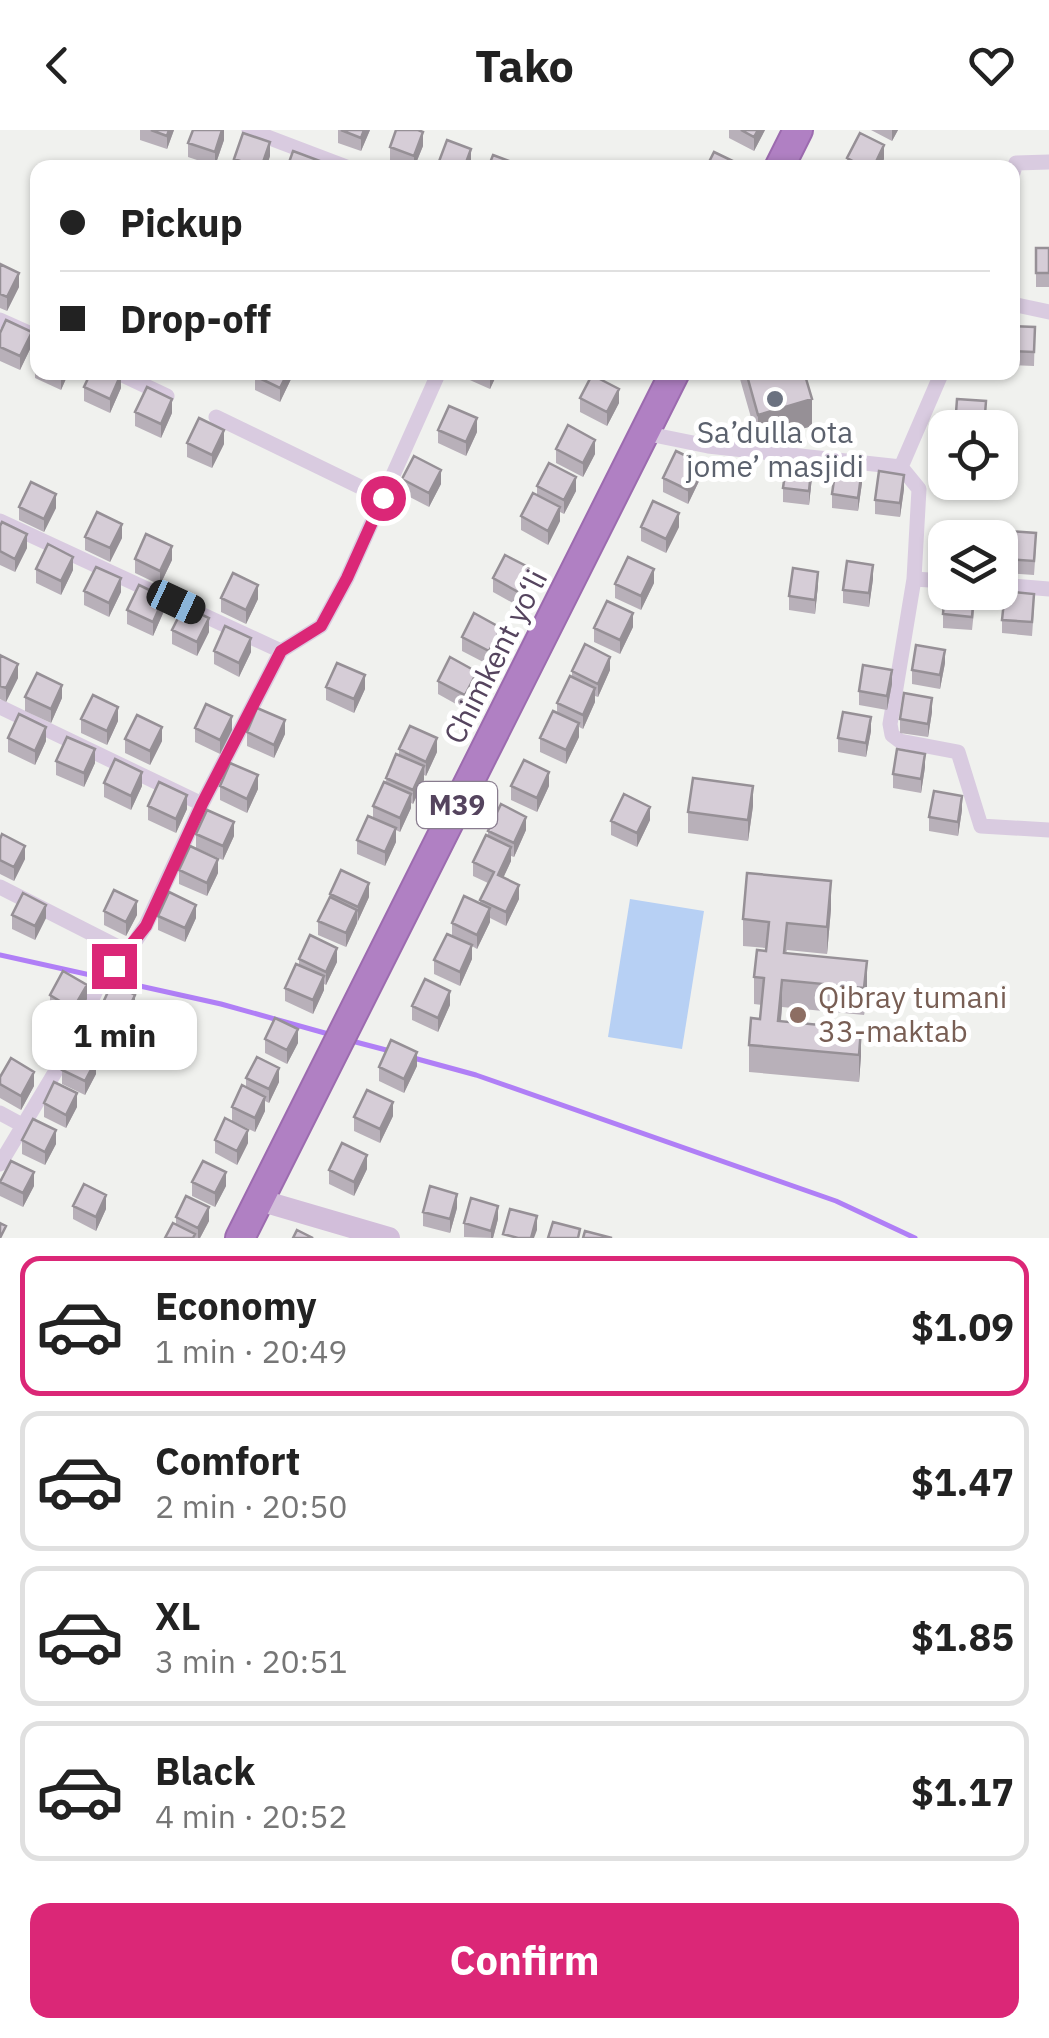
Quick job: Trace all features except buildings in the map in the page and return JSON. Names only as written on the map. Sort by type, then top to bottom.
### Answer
[{"type":"highway","points":[[783,160],[798,130]]},
{"type":"highway","name":"Chimkent yo‘li","points":[[240,1238],[671,380]]},
{"type":"main road","points":[[259,1200],[389,1238]]},
{"type":"street","points":[[249,130],[328,160]]},
{"type":"street","points":[[1020,163],[1049,162]]},
{"type":"street","points":[[1020,306],[1049,312]]},
{"type":"street","points":[[0,320],[30,333]]},
{"type":"street","points":[[133,380],[167,396]]},
{"type":"street","points":[[0,1164],[66,1054],[100,982],[128,952],[162,894],[202,804],[281,651],[321,626],[347,578],[435,380]]},
{"type":"street","points":[[902,468],[939,380]]},
{"type":"street","points":[[216,417],[383,498]]},
{"type":"street","points":[[644,432],[708,446],[902,468],[919,489],[914,579],[890,724],[892,735],[900,741],[958,752],[981,826],[1049,830]]},
{"type":"street","points":[[0,521],[281,651]]},
{"type":"street","points":[[914,579],[928,580]]},
{"type":"street","points":[[1018,586],[1049,589]]},
{"type":"street","points":[[0,707],[202,804]]},
{"type":"street","points":[[0,886],[128,952]]},
{"type":"street","points":[[0,1113],[24,1126]]},
{"type":"shaded area","points":[[630,899],[704,911],[682,1049],[608,1037]]},
{"type":"waterway","points":[[0,955],[221,1004],[332,1035]]},
{"type":"waterway","points":[[348,1040],[390,1051]]},
{"type":"waterway","points":[[410,1057],[476,1075],[836,1201],[915,1238]]},
{"type":"place","name":"Sa’dulla ota jome’ masjidi","points":[[775,399]]},
{"type":"place","name":"Qibray tumani 33-maktab","points":[[798,1015]]},
{"type":"route","points":[[114,966],[146,926],[202,804],[281,651],[321,626],[383,498]]}]
